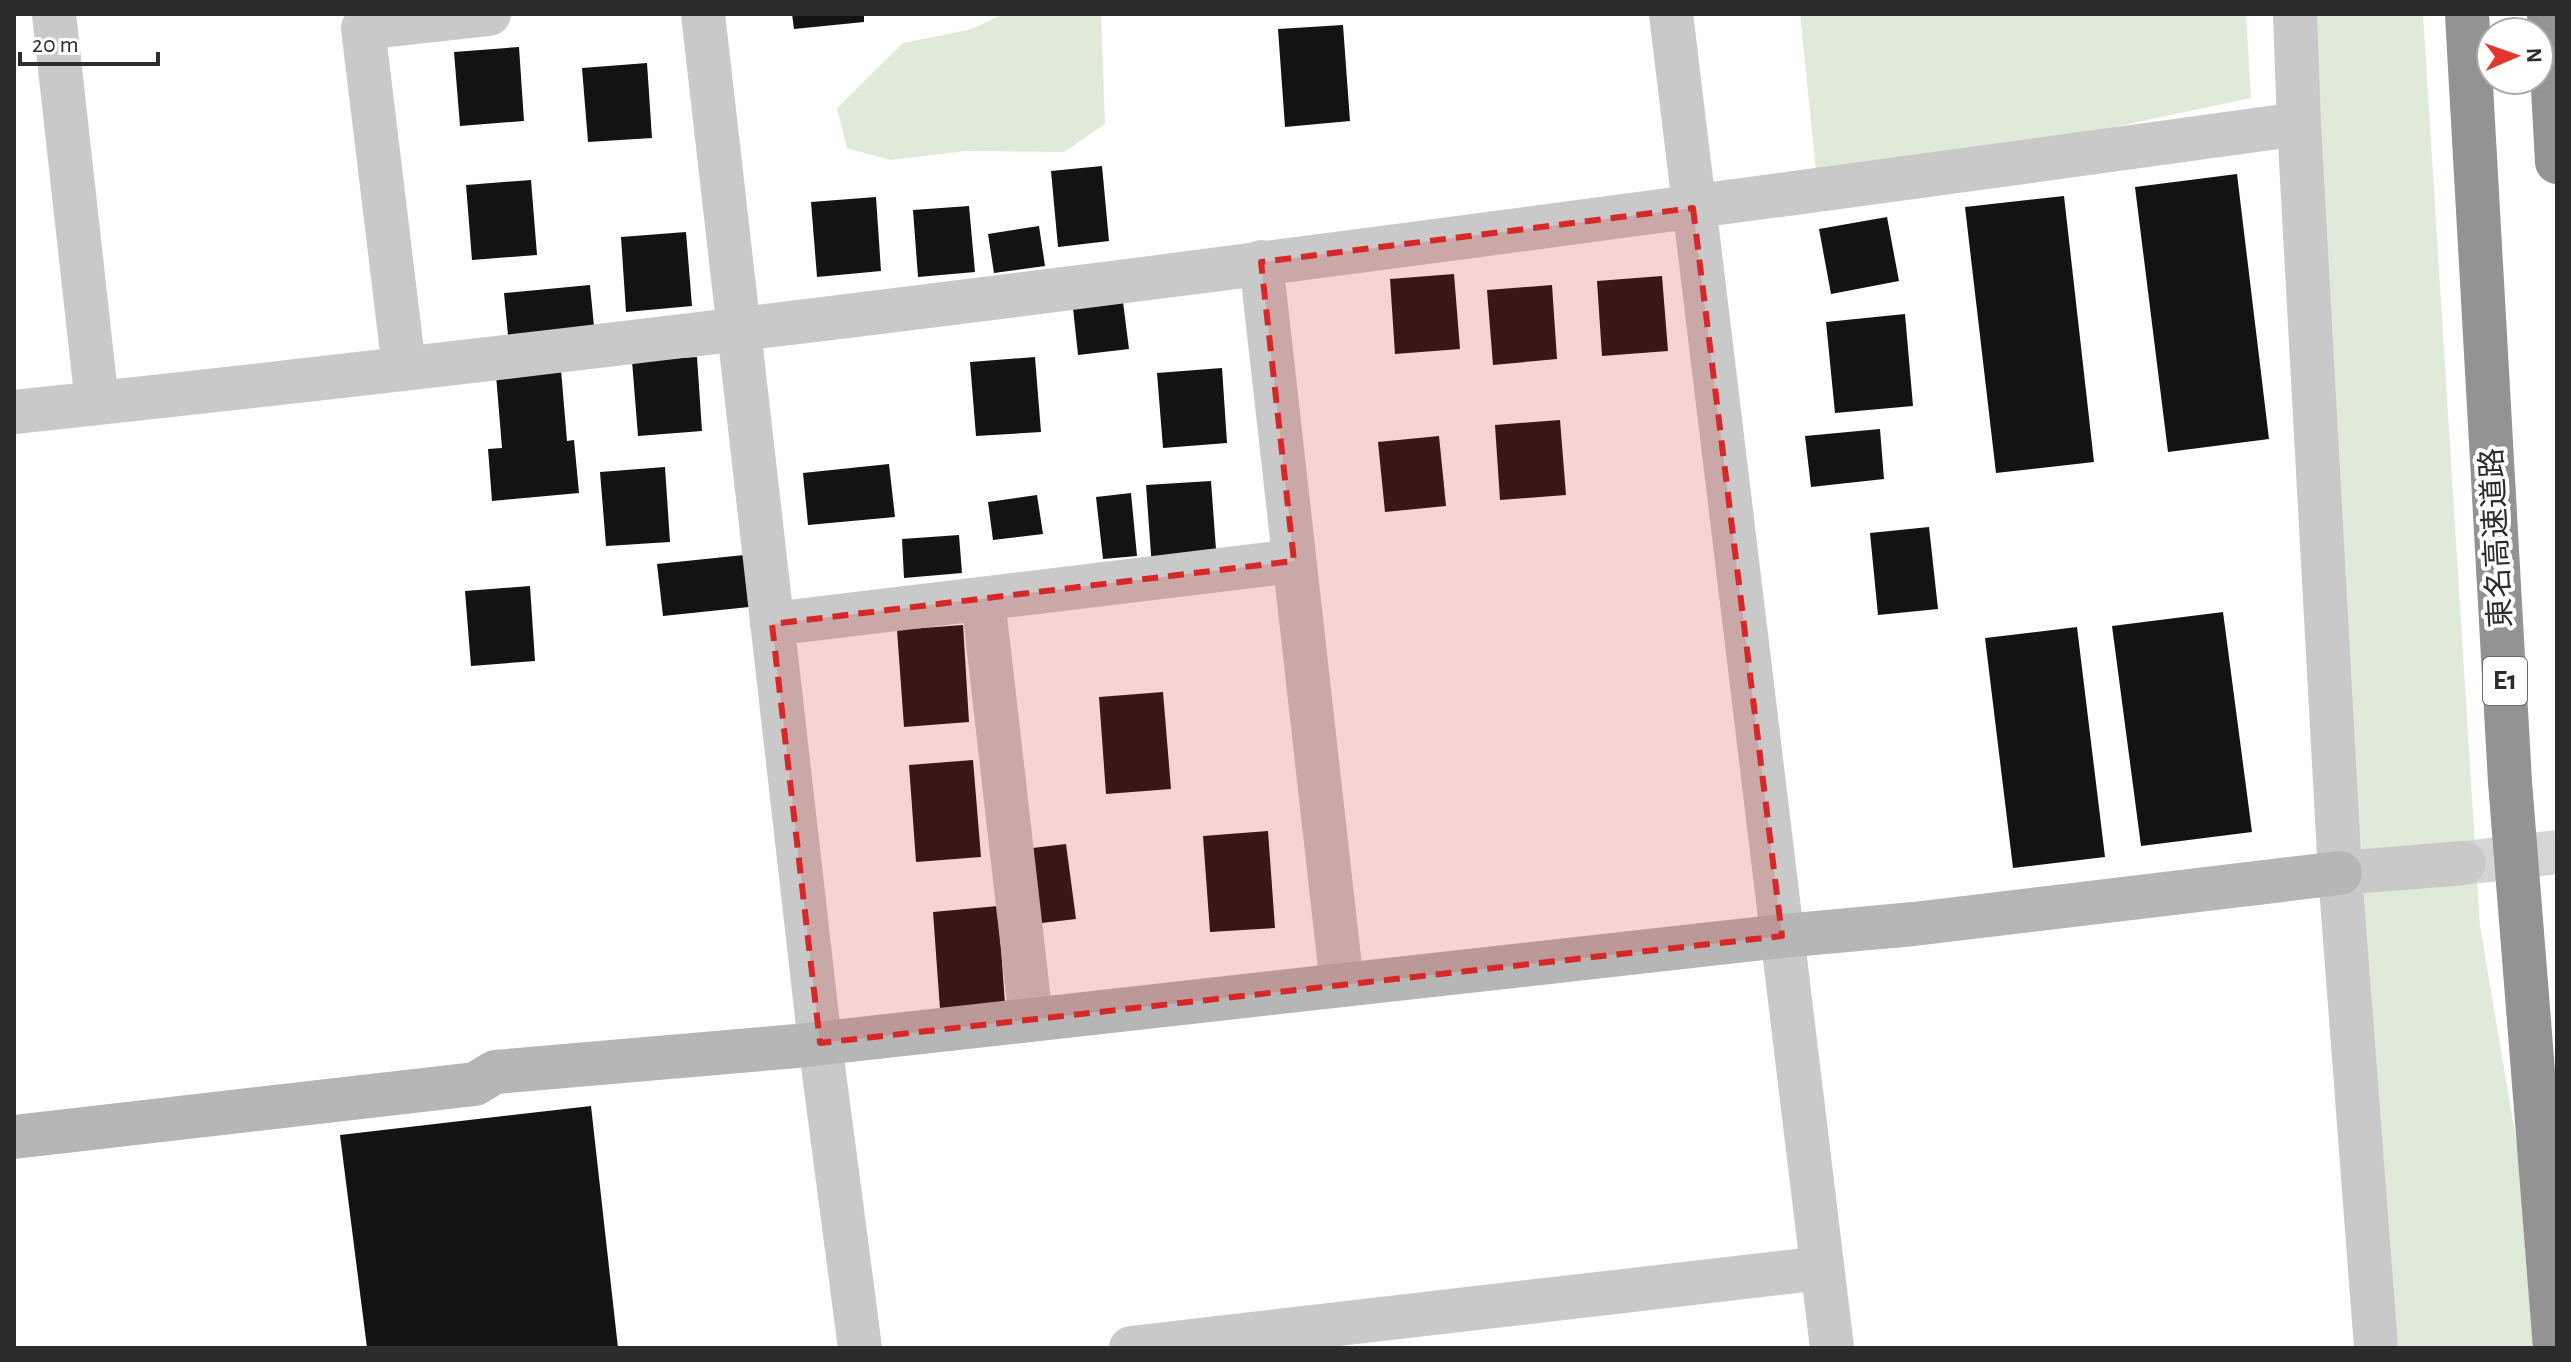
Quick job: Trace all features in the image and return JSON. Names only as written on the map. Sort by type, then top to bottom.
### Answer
[{"type":"highway","name":"東名高速道路","points":[[2467,14],[2510,782],[2555,1348]]},
{"type":"highway","points":[[2549,14],[2557,162]]},
{"type":"street","points":[[54,14],[97,403]]},
{"type":"street","points":[[404,368],[363,28],[489,14]]},
{"type":"street","points":[[703,14],[820,1043],[860,1348]]},
{"type":"street","points":[[1671,14],[1832,1348]]},
{"type":"street","points":[[2295,14],[2340,873],[2376,1348]]},
{"type":"street","points":[[14,412],[740,328],[1693,208],[2299,124]]},
{"type":"street","points":[[1261,262],[1342,985]]},
{"type":"street","points":[[772,624],[1294,561]]},
{"type":"street","points":[[983,599],[1031,1019]]},
{"type":"street","points":[[14,1137],[475,1084],[495,1072],[820,1043],[1914,924],[2340,873],[2464,863]]},
{"type":"street","points":[[1131,1348],[1822,1268]]},
{"type":"highlighted area","points":[[1693,208],[1782,936],[820,1043],[772,624],[1294,561],[1261,262]]},
{"type":"green space","points":[[1003,14],[1101,14],[1105,124],[1064,152],[966,151],[890,160],[847,148],[837,108],[903,43],[972,29]]},
{"type":"green space","points":[[1800,14],[2246,14],[2251,98],[1818,190]]},
{"type":"green space","points":[[2301,14],[2423,14],[2480,926],[2532,1234],[2536,1348],[2380,1348]]},
{"type":"building","points":[[792,14],[864,14],[864,22],[794,29]]},
{"type":"building","points":[[1343,25],[1350,121],[1285,127],[1278,29]]},
{"type":"building","points":[[519,47],[524,121],[460,126],[454,52]]},
{"type":"building","points":[[647,63],[652,138],[588,142],[582,68]]},
{"type":"building","points":[[1102,166],[1109,241],[1058,247],[1051,171]]},
{"type":"building","points":[[2237,174],[2269,439],[2168,452],[2135,187]]},
{"type":"building","points":[[531,180],[537,255],[472,260],[466,185]]},
{"type":"building","points":[[2064,196],[2094,462],[1996,473],[1965,207]]},
{"type":"building","points":[[876,197],[881,271],[817,277],[811,202]]},
{"type":"building","points":[[969,206],[975,272],[918,277],[913,210]]},
{"type":"building","points":[[1887,217],[1899,281],[1831,294],[1819,229]]},
{"type":"building","points":[[1039,226],[1045,266],[994,273],[988,234]]},
{"type":"building","points":[[686,232],[692,306],[626,312],[621,237]]},
{"type":"building","points":[[1454,274],[1460,349],[1395,354],[1390,279]]},
{"type":"building","points":[[1662,276],[1668,351],[1602,356],[1597,281]]},
{"type":"building","points":[[590,285],[595,337],[509,346],[504,293]]},
{"type":"building","points":[[1552,285],[1557,359],[1493,365],[1487,290]]},
{"type":"building","points":[[1123,302],[1129,349],[1078,355],[1073,308]]},
{"type":"building","points":[[1905,314],[1913,406],[1835,413],[1826,322]]},
{"type":"building","points":[[697,357],[702,431],[638,436],[632,361]]},
{"type":"building","points":[[1035,357],[1041,432],[976,436],[970,362]]},
{"type":"building","points":[[1222,368],[1227,443],[1163,448],[1157,373]]},
{"type":"building","points":[[561,370],[567,441],[574,440],[579,493],[492,501],[488,449],[502,448],[496,375]]},
{"type":"building","points":[[1560,420],[1566,495],[1500,500],[1495,425]]},
{"type":"building","points":[[1880,429],[1884,479],[1811,487],[1805,436]]},
{"type":"building","points":[[1439,436],[1446,506],[1385,512],[1378,442]]},
{"type":"building","points":[[889,464],[895,517],[808,525],[803,473]]},
{"type":"building","points":[[665,467],[670,542],[606,546],[600,472]]},
{"type":"building","points":[[1211,481],[1218,577],[1153,582],[1146,485]]},
{"type":"building","points":[[1131,493],[1137,556],[1103,559],[1096,497]]},
{"type":"building","points":[[1037,495],[1043,534],[993,540],[988,502]]},
{"type":"building","points":[[1929,527],[1938,609],[1878,615],[1870,533]]},
{"type":"building","points":[[959,535],[962,573],[904,578],[902,539]]},
{"type":"building","points":[[744,555],[749,607],[663,616],[657,564]]},
{"type":"building","points":[[530,586],[535,661],[471,666],[465,591]]},
{"type":"building","points":[[2223,612],[2252,832],[2141,846],[2112,626]]},
{"type":"building","points":[[963,625],[969,722],[904,727],[897,630]]},
{"type":"building","points":[[2077,627],[2105,857],[2013,868],[1985,638]]},
{"type":"building","points":[[1163,692],[1171,789],[1106,794],[1099,697]]},
{"type":"building","points":[[973,760],[981,857],[916,862],[909,765]]},
{"type":"building","points":[[1268,831],[1275,928],[1210,932],[1203,836]]},
{"type":"building","points":[[1066,844],[1076,919],[1033,924],[1024,849]]},
{"type":"building","points":[[998,906],[1005,1004],[940,1009],[933,912]]},
{"type":"building","points":[[591,1106],[618,1348],[367,1348],[340,1135]]},
{"type":"tunnel","points":[[2464,863],[2557,852]]}]
